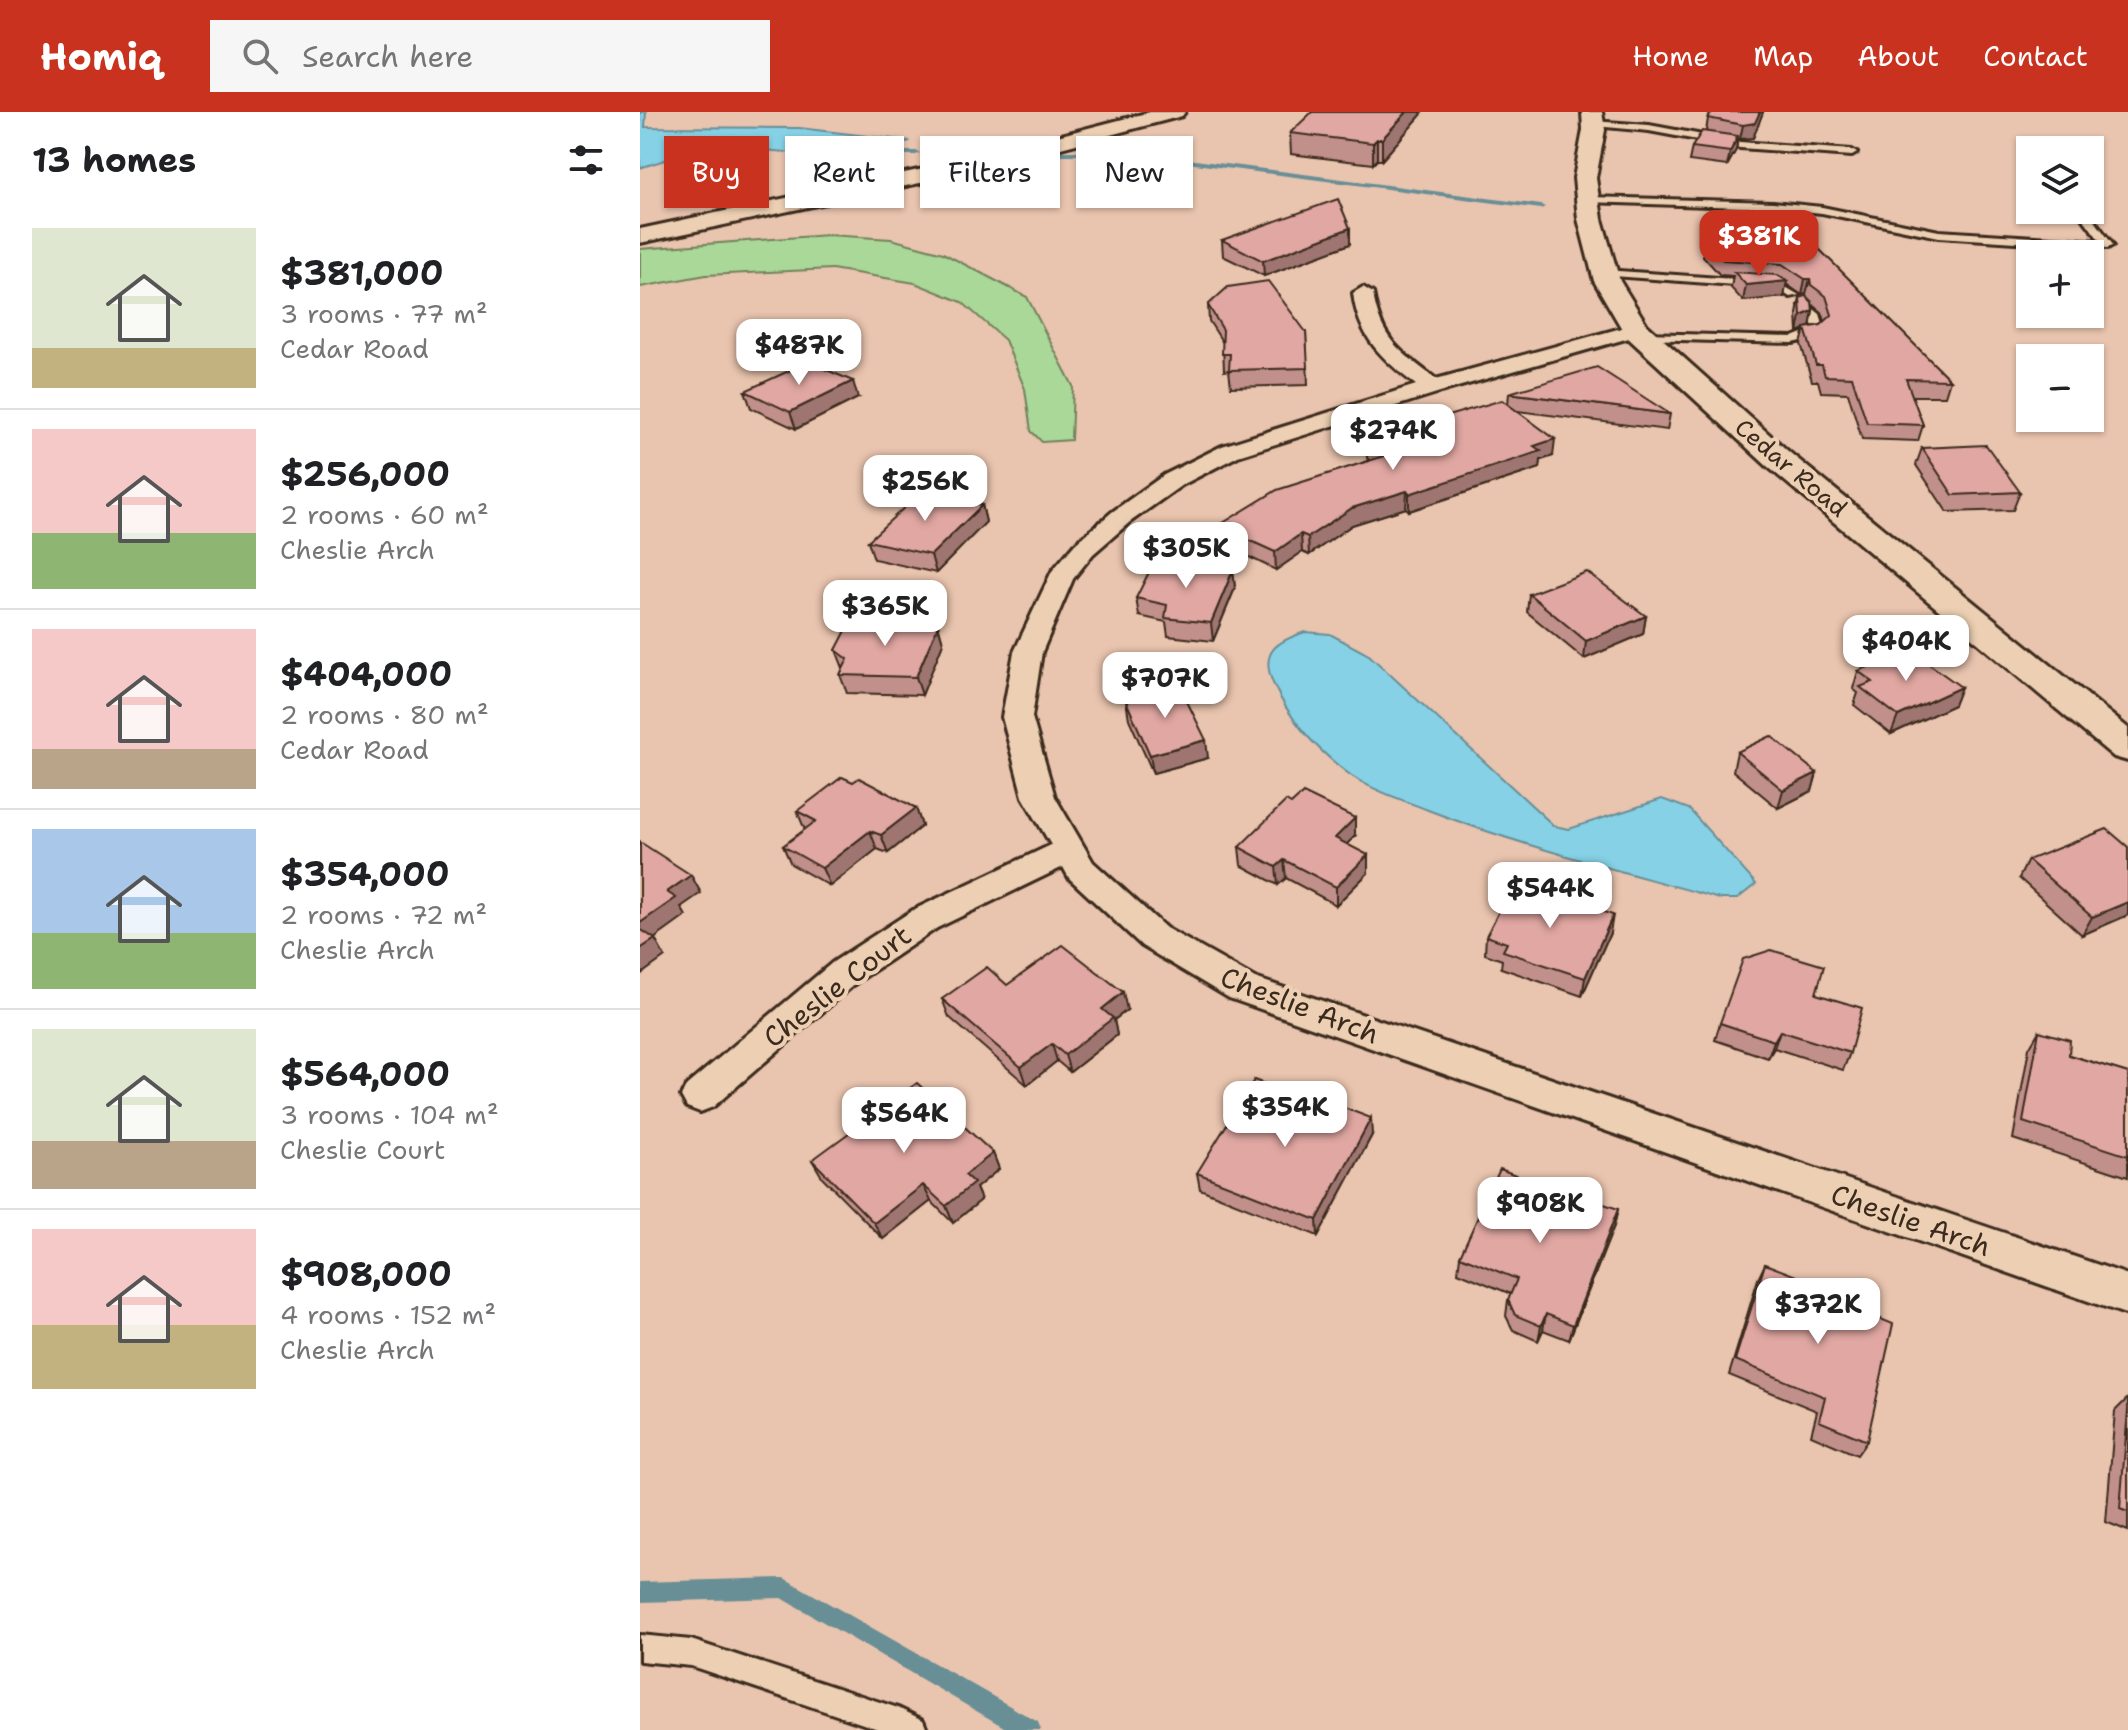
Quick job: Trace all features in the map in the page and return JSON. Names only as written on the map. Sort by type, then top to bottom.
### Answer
[{"type":"main road","points":[[640,236],[684,218],[1107,112]]},
{"type":"main road","points":[[640,216],[684,218],[962,167],[1175,112]]},
{"type":"main road","name":"Cedar Road","points":[[1594,117],[1585,178],[1590,219],[1604,273],[1640,333],[1769,451],[2128,748]]},
{"type":"street","points":[[1363,293],[1369,329],[1378,343],[1432,387]]},
{"type":"street","name":"Cheslie Arch","points":[[1640,333],[1432,387],[1280,434],[1219,457],[1173,480],[1121,517],[1084,549],[1061,577],[1028,652],[1017,717],[1039,797],[1081,870],[1154,937],[1242,988],[2128,1295]]},
{"type":"street","name":"Cheslie Court","points":[[700,1096],[845,972],[925,919],[1069,850]]},
{"type":"lane","points":[[1594,117],[1740,145],[1852,153]]},
{"type":"lane","points":[[1589,200],[1773,205],[1822,210],[1939,234],[2108,245],[2092,224]]},
{"type":"lane","points":[[1604,273],[1777,285],[1794,295]]},
{"type":"lane","points":[[1640,333],[1793,340],[1811,336],[1819,330],[1816,316],[1805,305]]},
{"type":"lane","points":[[640,1648],[691,1653],[898,1722],[913,1730]]},
{"type":"green space","points":[[828,235],[891,239],[943,253],[1027,297],[1073,386],[1071,440],[1042,442],[1031,431],[1025,389],[1005,340],[962,302],[915,283],[832,269],[706,275],[640,287],[640,249]]},
{"type":"water","points":[[640,112],[646,112],[645,127],[799,128],[867,136],[785,136],[785,152],[769,151],[769,136],[664,136],[664,160],[640,168]]},
{"type":"water","points":[[1305,632],[1330,634],[1369,655],[1554,826],[1569,829],[1662,799],[1689,809],[1756,884],[1737,899],[1720,899],[1500,836],[1364,784],[1313,742],[1287,709],[1273,683],[1268,663],[1270,655],[1279,644]]},
{"type":"building","points":[[1312,112],[1407,112],[1382,139],[1373,143],[1290,133]]},
{"type":"building","points":[[1712,112],[1760,112],[1755,123],[1743,125],[1708,118]]},
{"type":"building","points":[[1702,131],[1738,136],[1730,152],[1692,147]]},
{"type":"building","points":[[1338,199],[1350,228],[1263,261],[1222,240]]},
{"type":"building","points":[[1799,229],[1950,380],[1906,379],[1923,425],[1867,423],[1852,377],[1825,376],[1822,365],[1816,365],[1805,328],[1821,325],[1832,315],[1826,296],[1811,285],[1810,279],[1782,264],[1723,260],[1706,241],[1802,243]]},
{"type":"building","points":[[1734,272],[1777,275],[1787,281],[1746,285]]},
{"type":"building","points":[[1268,281],[1306,332],[1308,368],[1229,370],[1230,354],[1222,354],[1223,330],[1208,305],[1228,287]]},
{"type":"building","points":[[1806,296],[1812,302],[1813,311],[1801,316],[1800,298]]},
{"type":"building","points":[[808,362],[853,381],[790,412],[745,391]]},
{"type":"building","points":[[1597,367],[1670,414],[1509,393]]},
{"type":"building","points":[[1502,400],[1555,439],[1534,446],[1541,451],[1409,494],[1407,491],[1352,508],[1308,537],[1301,534],[1275,552],[1218,526],[1277,490],[1384,456],[1366,440]]},
{"type":"building","points":[[1986,445],[2020,492],[1953,495],[1922,448]]},
{"type":"building","points":[[921,492],[982,505],[931,555],[868,541]]},
{"type":"building","points":[[1154,562],[1233,570],[1211,623],[1165,618],[1167,605],[1136,598]]},
{"type":"building","points":[[1587,572],[1646,616],[1586,641],[1529,594]]},
{"type":"building","points":[[851,621],[938,625],[916,677],[840,675],[848,659],[836,650]]},
{"type":"building","points":[[1910,650],[1961,687],[1898,716],[1860,687],[1873,682],[1858,671]]},
{"type":"building","points":[[1179,685],[1206,740],[1150,755],[1126,701],[1132,700],[1130,697]]},
{"type":"building","points":[[1771,736],[1817,773],[1783,790],[1737,752]]},
{"type":"building","points":[[842,777],[853,782],[859,778],[916,808],[881,835],[870,831],[822,868],[783,846],[816,821],[797,811]]},
{"type":"building","points":[[1303,793],[1355,818],[1335,838],[1368,855],[1336,887],[1284,860],[1276,867],[1239,847],[1286,801],[1291,804]]},
{"type":"building","points":[[2107,829],[2128,847],[2128,902],[2092,917],[2028,860]]},
{"type":"building","points":[[640,842],[691,875],[667,892],[676,898],[640,923]]},
{"type":"building","points":[[1514,883],[1613,915],[1585,978],[1503,951],[1507,943],[1486,936]]},
{"type":"building","points":[[640,929],[655,939],[640,949]]},
{"type":"building","points":[[1063,945],[1123,992],[1102,1009],[1113,1018],[1065,1055],[1052,1044],[1021,1067],[942,999],[987,967],[1007,985]]},
{"type":"building","points":[[1771,950],[1824,966],[1816,994],[1862,1008],[1850,1053],[1780,1031],[1774,1041],[1720,1023],[1743,959]]},
{"type":"building","points":[[2039,1031],[2070,1040],[2069,1055],[2128,1073],[2128,1156],[2023,1122]]},
{"type":"building","points":[[1254,1080],[1320,1105],[1323,1100],[1371,1118],[1317,1220],[1197,1173]]},
{"type":"building","points":[[917,1083],[993,1153],[965,1175],[974,1183],[946,1206],[923,1185],[874,1223],[812,1160]]},
{"type":"building","points":[[1500,1169],[1573,1197],[1574,1193],[1618,1209],[1573,1325],[1546,1314],[1541,1326],[1515,1315],[1508,1300],[1517,1279],[1460,1256]]},
{"type":"building","points":[[1765,1264],[1869,1304],[1866,1313],[1893,1324],[1867,1441],[1819,1421],[1825,1397],[1735,1360]]},
{"type":"building","points":[[2128,1410],[2128,1512],[2120,1509]]},
{"type":"waterway","points":[[904,153],[916,153]]},
{"type":"waterway","points":[[1060,153],[1126,153],[1541,207]]},
{"type":"waterway","points":[[640,1592],[784,1588],[1030,1730]]}]
